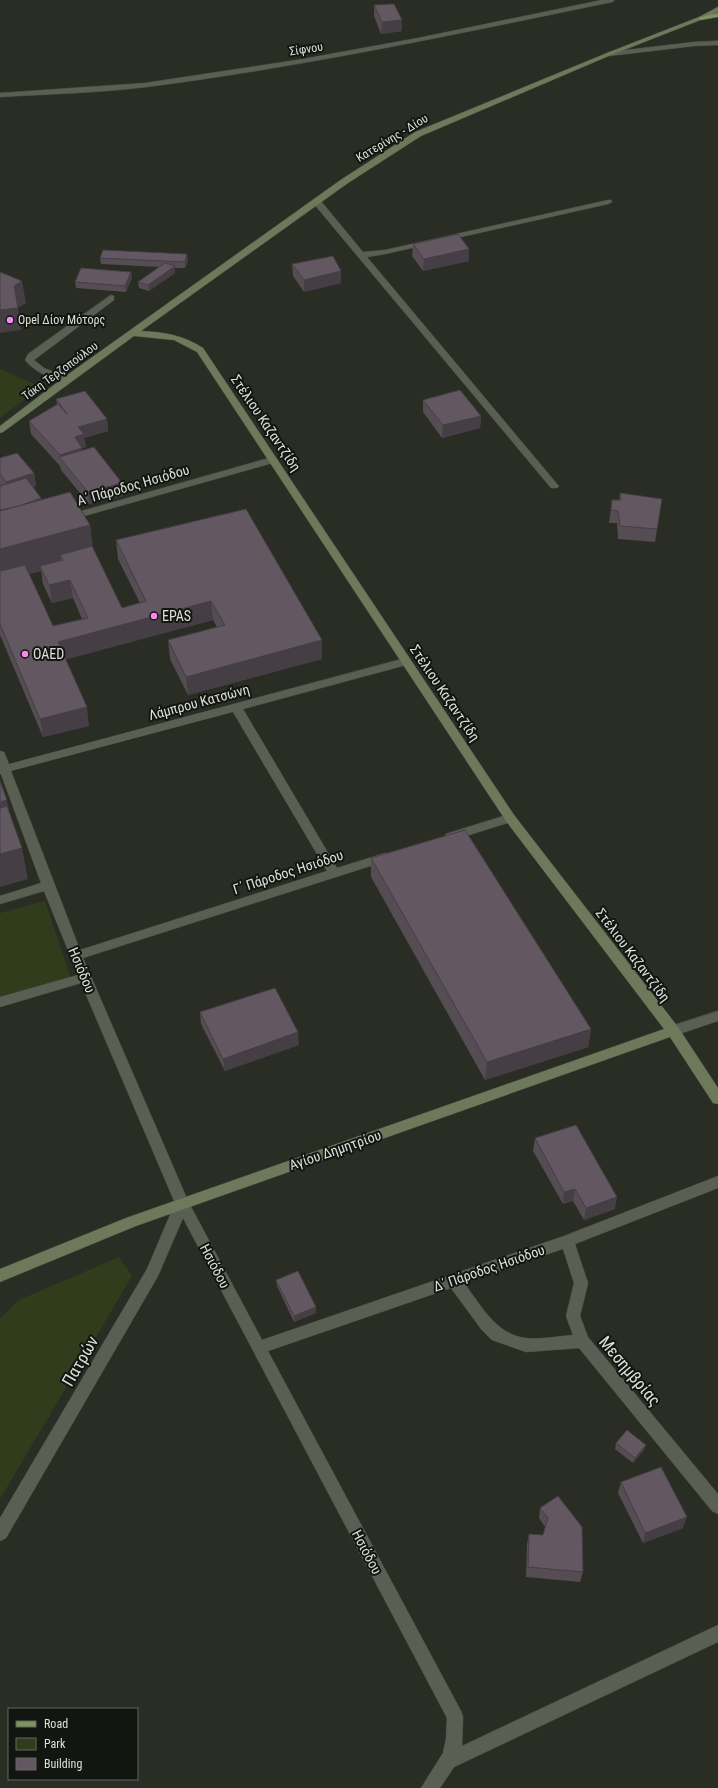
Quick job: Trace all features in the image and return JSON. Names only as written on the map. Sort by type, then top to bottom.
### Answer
[{"type":"main road","points":[[701,18],[717,10]]},
{"type":"street","name":"Σίφνου","points":[[0,95],[145,85],[295,62],[418,40],[612,0]]},
{"type":"street","name":"Κατερίνης - Δίου","points":[[134,333],[345,181],[418,134],[609,54],[701,18]]},
{"type":"street","points":[[609,54],[694,44],[718,43]]},
{"type":"street","points":[[317,202],[554,486]]},
{"type":"street","points":[[360,255],[385,252],[608,202]]},
{"type":"street","points":[[66,380],[44,371],[32,364],[29,360],[31,356],[111,298]]},
{"type":"street","name":"Τάκη Τερζοπούλου","points":[[0,430],[66,380],[134,333]]},
{"type":"street","name":"Στέλιου Καζαντζίδη","points":[[134,333],[172,336],[186,340],[200,350],[510,818],[673,1031],[718,1099]]},
{"type":"street","name":"Α΄ Πάροδος Ησιόδου","points":[[59,520],[273,460]]},
{"type":"street","name":"Λάμπρου Κατσώνη","points":[[2,769],[406,662]]},
{"type":"street","points":[[236,707],[334,873]]},
{"type":"street","name":"Ησιόδου","points":[[0,755],[2,769],[76,956],[182,1203],[455,1717],[456,1739],[450,1760]]},
{"type":"street","points":[[436,841],[510,818]]},
{"type":"street","name":"Γ΄ Πάροδος Ησιόδου","points":[[76,956],[400,852]]},
{"type":"street","points":[[0,900],[48,885]]},
{"type":"street","points":[[0,1002],[86,977]]},
{"type":"street","points":[[673,1031],[718,1016]]},
{"type":"street","name":"Αγίου Δημητρίου","points":[[0,1276],[94,1236],[182,1203],[518,1087],[673,1031]]},
{"type":"street","name":"Δ΄ Πάροδος Ησιόδου","points":[[259,1348],[567,1241],[718,1182]]},
{"type":"street","name":"Πατρών","points":[[0,1533],[153,1272],[182,1203]]},
{"type":"street","name":"Μεσημβρίας","points":[[567,1241],[581,1283],[573,1316],[582,1341],[718,1506]]},
{"type":"street","points":[[454,1280],[486,1324],[497,1335],[526,1345],[582,1341]]},
{"type":"street","points":[[430,1788],[450,1760],[718,1633]]},
{"type":"green space","points":[[0,369],[41,387],[0,418]]},
{"type":"green space","points":[[45,901],[71,978],[0,996],[0,913]]},
{"type":"green space","points":[[119,1257],[132,1276],[0,1499],[0,1318],[19,1300]]},
{"type":"building","points":[[394,4],[402,20],[382,22],[374,5]]},
{"type":"building","points":[[458,234],[469,249],[424,259],[413,244]]},
{"type":"building","points":[[103,250],[187,254],[185,262],[100,258]]},
{"type":"building","points":[[333,256],[341,271],[304,280],[292,264]]},
{"type":"building","points":[[165,263],[175,266],[148,285],[138,282]]},
{"type":"building","points":[[81,268],[131,272],[125,286],[75,282]]},
{"type":"building","points":[[0,272],[22,281],[14,286],[18,308],[0,310]]},
{"type":"building","points":[[460,390],[481,416],[443,425],[423,400]]},
{"type":"building","points":[[85,391],[107,419],[78,427],[84,434],[75,437],[82,448],[60,455],[29,421],[58,404],[67,414],[56,399]]},
{"type":"building","points":[[94,447],[122,483],[88,492],[59,457]]},
{"type":"building","points":[[17,453],[34,473],[6,482],[0,474],[0,458]]},
{"type":"building","points":[[26,478],[41,498],[19,506],[1,510],[0,486]]},
{"type":"building","points":[[70,492],[90,525],[0,549],[0,511]]},
{"type":"building","points":[[620,493],[662,499],[657,529],[620,526],[618,511],[611,510],[612,500],[621,500]]},
{"type":"building","points":[[246,509],[322,640],[186,677],[168,640],[225,625],[211,601],[58,642],[87,707],[40,719],[0,624],[0,571],[25,565],[53,626],[88,618],[70,580],[49,585],[40,566],[63,560],[60,555],[92,546],[122,608],[146,601],[116,540]]},
{"type":"building","points":[[0,781],[7,800],[0,802]]},
{"type":"building","points":[[7,806],[22,848],[0,854],[0,808]]},
{"type":"building","points":[[465,830],[591,1029],[487,1062],[371,858]]},
{"type":"building","points":[[275,988],[298,1032],[223,1059],[200,1012]]},
{"type":"building","points":[[576,1125],[617,1197],[586,1208],[575,1189],[564,1192],[535,1138]]},
{"type":"building","points":[[298,1271],[316,1307],[294,1316],[276,1280]]},
{"type":"building","points":[[627,1430],[646,1445],[635,1458],[616,1443]]},
{"type":"building","points":[[661,1467],[687,1517],[645,1533],[621,1482]]},
{"type":"building","points":[[558,1496],[582,1527],[583,1572],[528,1567],[529,1534],[543,1535],[548,1518],[540,1508]]},
{"type":"place","name":"Opel Δίον Μότορς","points":[[10,320]]},
{"type":"place","name":"EPAS","points":[[154,616]]},
{"type":"place","name":"OAED","points":[[25,654]]}]
